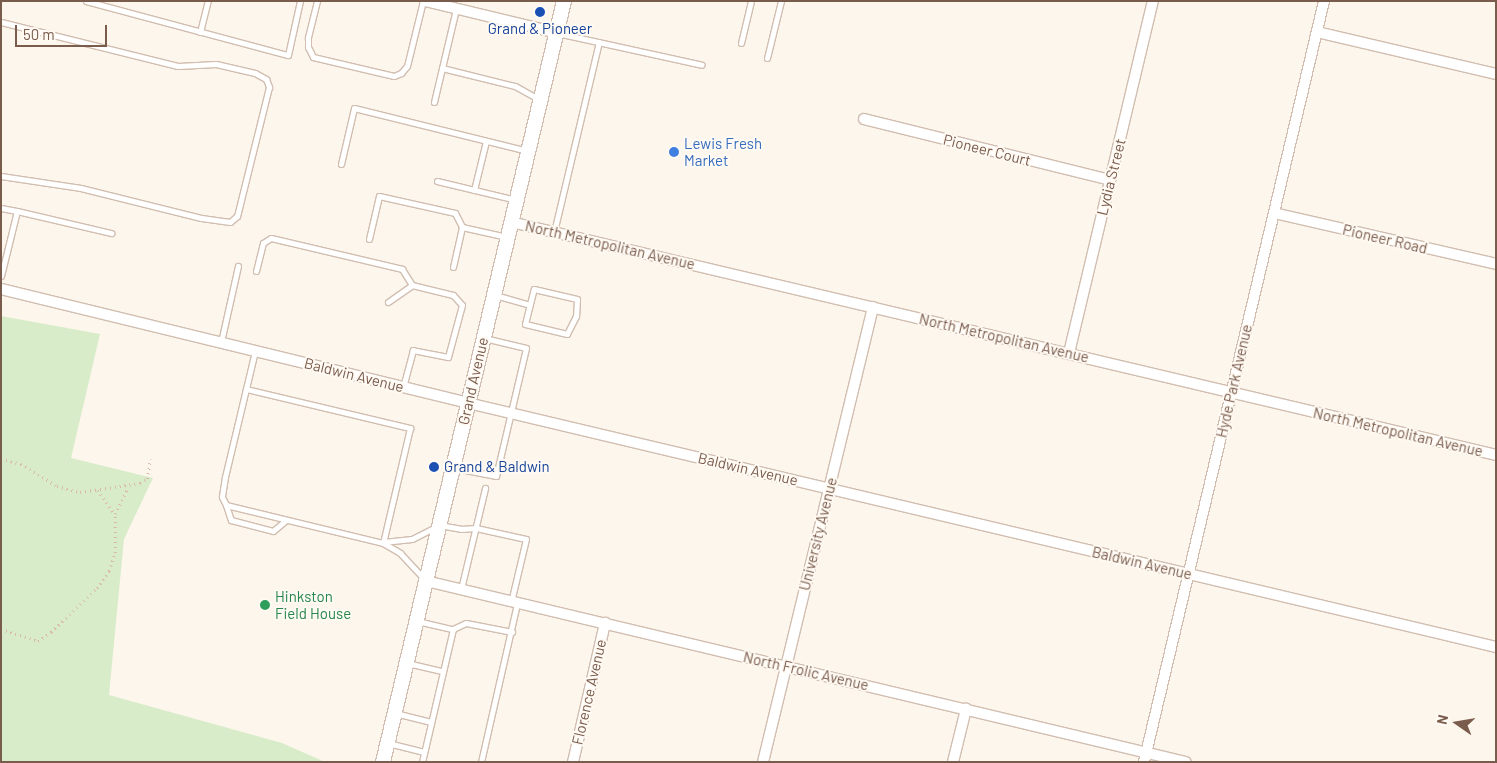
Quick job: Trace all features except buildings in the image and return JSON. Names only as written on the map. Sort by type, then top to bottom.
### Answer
[{"type":"main road","name":"Grand Avenue","points":[[383,762],[564,1]]},
{"type":"street","points":[[424,1],[557,33]]},
{"type":"street","name":"Lydia Street","points":[[1069,353],[1153,1]]},
{"type":"street","name":"Hyde Park Avenue","points":[[1145,757],[1324,1]]},
{"type":"street","points":[[1317,32],[1496,74]]},
{"type":"street","name":"Pioneer Court","points":[[864,120],[1110,180]]},
{"type":"street","name":"Pioneer Road","points":[[1274,213],[1496,264]]},
{"type":"street","name":"North Metropolitan Avenue","points":[[512,222],[1496,455]]},
{"type":"street","name":"Baldwin Avenue","points":[[1,289],[468,403],[1496,647]]},
{"type":"street","name":"University Avenue","points":[[763,762],[873,307]]},
{"type":"street","name":"North Frolic Avenue","points":[[426,581],[966,709],[1145,757],[1186,762]]},
{"type":"street","name":"Florence Avenue","points":[[572,762],[606,623]]},
{"type":"street","points":[[953,762],[966,709]]},
{"type":"lane","points":[[86,1],[288,55],[300,1]]},
{"type":"lane","points":[[112,8],[113,1]]},
{"type":"lane","points":[[200,32],[208,1]]},
{"type":"lane","points":[[317,1],[308,38],[308,47],[313,57],[394,76],[402,73],[407,66],[424,1]]},
{"type":"lane","points":[[741,43],[751,1]]},
{"type":"lane","points":[[767,58],[781,1]]},
{"type":"lane","points":[[434,102],[456,9]]},
{"type":"lane","points":[[1,22],[178,66],[216,64],[255,73],[266,79],[269,87],[237,216],[230,222],[201,218],[81,188],[1,176]]},
{"type":"lane","points":[[557,33],[702,65]]},
{"type":"lane","points":[[554,232],[599,42]]},
{"type":"lane","points":[[442,68],[515,86],[540,100]]},
{"type":"lane","points":[[341,164],[354,108],[528,151]]},
{"type":"lane","points":[[474,190],[486,141]]},
{"type":"lane","points":[[437,181],[516,200]]},
{"type":"lane","points":[[369,239],[379,196],[454,213],[462,227],[452,267]]},
{"type":"lane","points":[[1,208],[111,233]]},
{"type":"lane","points":[[1,276],[17,211]]},
{"type":"lane","points":[[462,227],[508,237]]},
{"type":"lane","points":[[256,270],[263,243],[271,238],[402,269],[412,285],[453,295],[462,305],[448,357],[412,350],[403,387]]},
{"type":"lane","points":[[221,342],[238,266]]},
{"type":"lane","points":[[388,302],[412,285]]},
{"type":"lane","points":[[534,289],[577,299],[576,316],[567,334],[525,324],[530,305],[534,289]]},
{"type":"lane","points":[[494,295],[530,305]]},
{"type":"lane","points":[[453,468],[496,476],[526,348],[484,338]]},
{"type":"lane","points":[[255,351],[222,497],[231,520],[274,531],[286,520]]},
{"type":"lane","points":[[246,389],[410,428],[382,542]]},
{"type":"lane","points":[[461,590],[485,488]]},
{"type":"lane","points":[[226,505],[382,542],[412,539],[439,525],[461,530],[476,528],[526,539],[514,603],[512,632],[481,762]]},
{"type":"lane","points":[[382,542],[407,559],[426,581]]},
{"type":"lane","points":[[416,620],[453,629],[466,623],[512,632]]},
{"type":"lane","points":[[422,762],[453,629]]},
{"type":"lane","points":[[406,663],[443,672]]},
{"type":"lane","points":[[394,713],[431,722]]},
{"type":"lane","points":[[387,743],[424,752]]},
{"type":"path","points":[[1,459],[22,464],[57,486],[80,492],[140,484],[147,478],[150,459]]},
{"type":"path","points":[[1,629],[38,641],[51,632],[97,588],[108,571],[115,553],[115,514],[128,487]]},
{"type":"path","points":[[98,490],[115,514]]},
{"type":"green space","points":[[1,316],[100,334],[71,458],[153,478],[124,539],[109,695],[282,743],[325,762],[1,762]]},
{"type":"place","name":"Grand & Pioneer","points":[[540,12]]},
{"type":"place","name":"Lewis Fresh Market","points":[[674,152]]},
{"type":"place","name":"Grand & Baldwin","points":[[434,467]]},
{"type":"place","name":"Hinkston Field House","points":[[265,605]]}]
